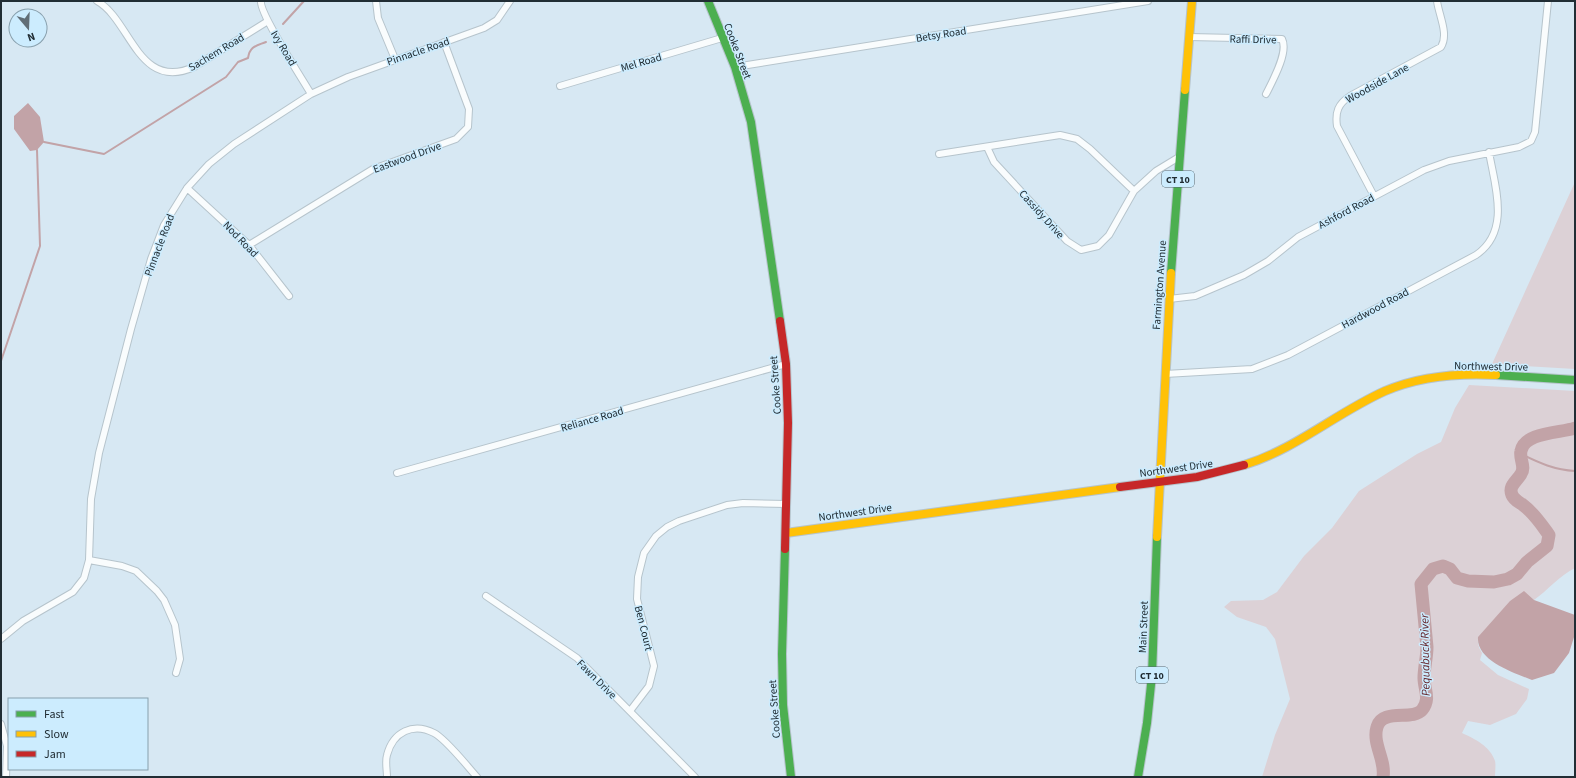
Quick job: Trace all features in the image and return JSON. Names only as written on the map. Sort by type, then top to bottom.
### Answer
[{"type":"main road","name":"Cooke Street","points":[[708,1],[735,67],[751,122],[786,364],[788,423],[783,609],[783,697],[791,777]]},
{"type":"main road","name":"Farmington Avenue","points":[[1156,572],[1159,481],[1169,299],[1192,1]]},
{"type":"main road","name":"Northwest Drive","points":[[786,533],[1203,476],[1257,460],[1304,438],[1351,408],[1383,392],[1415,381],[1448,376],[1483,375],[1575,380]]},
{"type":"main road","name":"Main Street","points":[[1138,777],[1147,723],[1152,675],[1156,572]]},
{"type":"street","name":"Sachem Road","points":[[97,1],[105,5],[134,49],[145,59],[166,72],[185,71],[194,67],[268,21]]},
{"type":"street","name":"Ivy Road","points":[[261,1],[260,5],[268,21],[311,94]]},
{"type":"street","points":[[376,1],[378,18],[395,59]]},
{"type":"street","name":"Pinnacle Road","points":[[1,639],[23,622],[73,592],[84,578],[89,560],[91,499],[99,453],[129,337],[151,259],[164,225],[187,188],[209,164],[234,144],[311,94],[348,77],[492,23],[503,13],[510,1]]},
{"type":"street","name":"Betsy Road","points":[[735,67],[1148,1]]},
{"type":"street","name":"Woodside Lane","points":[[1374,196],[1337,126],[1336,117],[1338,108],[1350,96],[1441,47],[1444,42],[1445,35],[1437,1]]},
{"type":"street","name":"Ashford Road","points":[[1169,299],[1184,298],[1201,294],[1244,275],[1268,261],[1298,238],[1374,196],[1436,165],[1489,152],[1519,147],[1531,142],[1535,132],[1548,1]]},
{"type":"street","name":"Mel Road","points":[[560,86],[722,38]]},
{"type":"street","name":"Raffi Drive","points":[[1189,38],[1282,39],[1281,63],[1266,94]]},
{"type":"street","name":"Eastwood Drive","points":[[249,245],[373,169],[456,139],[468,127],[469,110],[444,42]]},
{"type":"street","points":[[939,154],[1060,135],[1077,139],[1090,149],[1134,192]]},
{"type":"street","name":"Cassidy Drive","points":[[987,147],[994,162],[1067,241],[1080,250],[1098,246],[1110,235],[1134,192],[1156,170],[1180,158]]},
{"type":"street","name":"Hardwood Road","points":[[1165,374],[1246,370],[1270,363],[1476,255],[1483,250],[1494,236],[1498,221],[1497,200],[1489,152]]},
{"type":"street","name":"Nod Road","points":[[187,188],[249,245],[289,296]]},
{"type":"street","name":"Reliance Road","points":[[397,474],[786,364]]},
{"type":"street","name":"Ben Court","points":[[630,711],[649,686],[654,666],[637,599],[638,577],[644,553],[656,536],[667,527],[727,505],[743,503],[786,504]]},
{"type":"street","points":[[89,560],[122,566],[136,572],[157,591],[164,600],[175,625],[180,659],[176,673]]},
{"type":"street","name":"Fawn Drive","points":[[486,596],[577,658],[695,777]]},
{"type":"street","points":[[1,724],[8,746],[6,777]]},
{"type":"street","points":[[387,777],[387,756],[393,741],[404,731],[420,727],[435,733],[477,777]]},
{"type":"shaded area","points":[[28,103],[40,117],[44,142],[37,150],[30,151],[14,129],[14,116]]},
{"type":"shaded area","points":[[1575,182],[1575,369],[1492,364]]},
{"type":"shaded area","points":[[1469,385],[1575,391],[1575,568],[1564,575],[1534,600],[1491,624],[1478,640],[1482,653],[1480,660],[1498,675],[1529,689],[1527,699],[1516,714],[1490,725],[1468,721],[1462,733],[1477,741],[1490,751],[1495,761],[1495,777],[1262,777],[1275,735],[1290,699],[1275,639],[1266,627],[1237,617],[1224,607],[1231,601],[1263,600],[1277,592],[1304,556],[1332,528],[1359,491],[1417,454],[1441,442],[1455,408]]},
{"type":"shaded area","points":[[1524,591],[1534,600],[1575,615],[1575,634],[1569,653],[1554,673],[1532,680],[1507,670],[1490,659],[1483,653],[1479,645],[1478,637],[1510,601]]},
{"type":"waterway","points":[[283,24],[304,1]]},
{"type":"waterway","points":[[44,142],[104,154],[226,77],[238,62],[248,58],[252,49],[266,42]]},
{"type":"waterway","points":[[1,361],[40,246],[37,150]]},
{"type":"waterway","name":"Pequabuck River","points":[[1383,777],[1383,764],[1376,740],[1377,727],[1380,721],[1391,716],[1412,715],[1418,713],[1425,706],[1427,698],[1424,682],[1427,647],[1421,584],[1433,569],[1443,566],[1450,569],[1457,578],[1468,581],[1494,582],[1508,579],[1517,574],[1527,562],[1547,546],[1549,535],[1531,512],[1514,498],[1511,489],[1523,469],[1521,451],[1529,440],[1544,434],[1575,428]]},
{"type":"waterway","points":[[1521,454],[1547,466],[1575,471]]},
{"type":"traffic: fast","points":[[708,1],[735,67],[751,122],[780,321]]},
{"type":"traffic: fast","points":[[1171,273],[1185,90]]},
{"type":"traffic: fast","points":[[1496,375],[1575,380]]},
{"type":"traffic: fast","points":[[1138,777],[1147,723],[1152,675],[1157,537]]},
{"type":"traffic: fast","points":[[785,549],[782,654],[783,705],[791,777]]},
{"type":"traffic: slow","points":[[1185,90],[1192,1]]},
{"type":"traffic: slow","points":[[1157,537],[1171,273]]},
{"type":"traffic: slow","points":[[1244,465],[1281,450],[1367,400],[1398,386],[1426,379],[1454,375],[1496,375]]},
{"type":"traffic: slow","points":[[786,533],[1120,487]]},
{"type":"traffic: jam","points":[[780,321],[786,364],[788,423],[785,549]]},
{"type":"traffic: jam","points":[[1120,487],[1197,477],[1244,465]]}]
